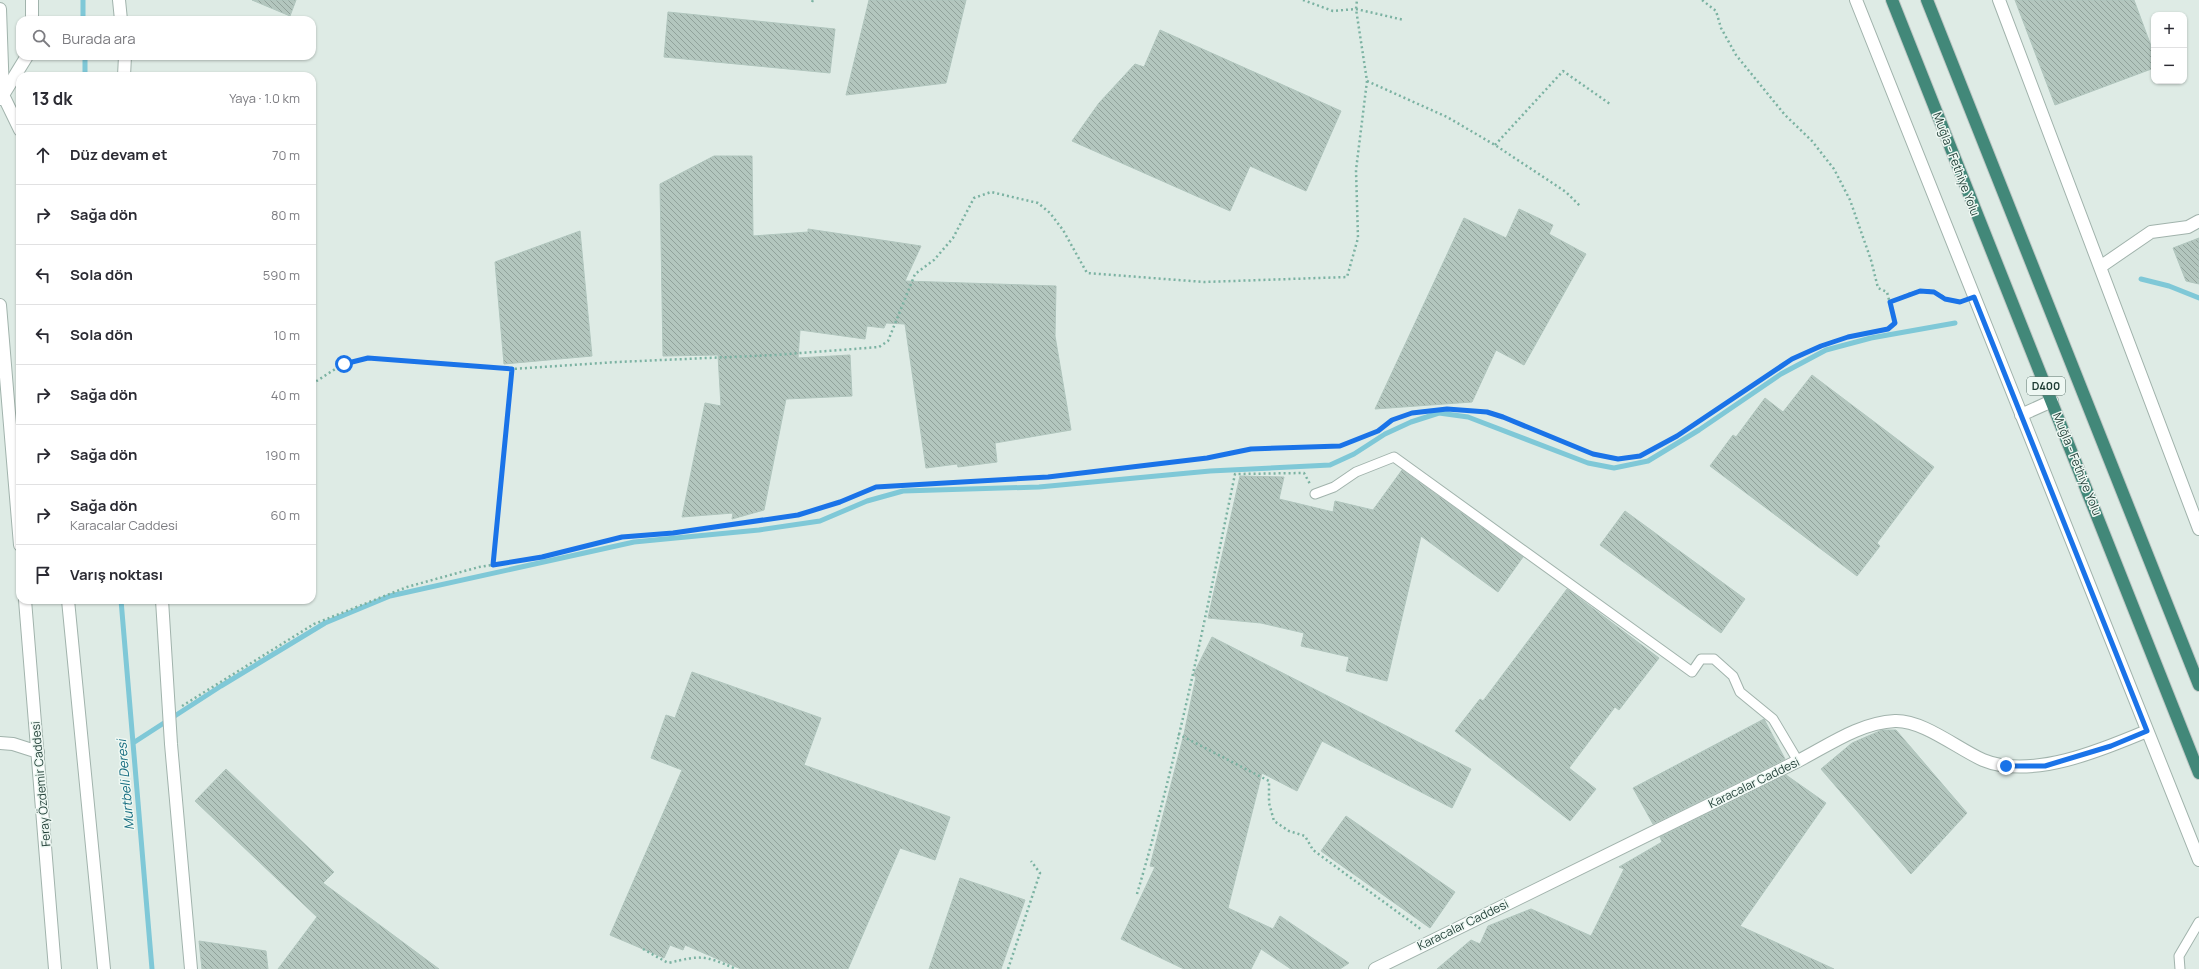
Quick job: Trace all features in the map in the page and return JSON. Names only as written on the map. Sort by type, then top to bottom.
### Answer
[{"type":"highway","name":"Muğla - Fethiye Yolu","points":[[1892,0],[2199,773]]},
{"type":"highway","name":"D400","points":[[1927,0],[2199,685]]},
{"type":"street","points":[[32,0],[32,16]]},
{"type":"street","points":[[119,0],[121,16]]},
{"type":"street","points":[[1856,0],[2199,860]]},
{"type":"street","points":[[1999,0],[2199,529]]},
{"type":"street","points":[[0,9],[2,98],[16,123]]},
{"type":"street","points":[[17,72],[25,60]]},
{"type":"street","points":[[124,72],[125,60]]},
{"type":"street","points":[[2,98],[16,74]]},
{"type":"street","points":[[2100,267],[2151,232],[2188,227],[2199,221]]},
{"type":"street","points":[[0,305],[16,497]]},
{"type":"street","points":[[2021,415],[2052,401]]},
{"type":"street","name":"Feray Özdemir Caddesi","points":[[25,604],[55,969]]},
{"type":"street","points":[[68,604],[104,969]]},
{"type":"street","points":[[162,604],[191,969]]},
{"type":"street","name":"Karacalar Caddesi","points":[[1375,969],[1434,938],[1798,761],[1863,726],[1896,721],[1925,728],[1984,760],[2006,766],[2045,766],[2111,746],[2147,731]]},
{"type":"street","points":[[0,743],[13,744],[38,752]]},
{"type":"lane","points":[[1315,494],[1334,487],[1356,472],[1394,457],[1692,672],[1701,659],[1714,659],[1733,676],[1740,692],[1773,718],[1798,761]]},
{"type":"lane","points":[[2180,969],[2179,956],[2199,922]]},
{"type":"path","points":[[1303,0],[1333,11],[1356,9],[1404,20]]},
{"type":"path","points":[[316,382],[344,364],[368,358],[512,369],[617,362],[775,355],[879,347],[888,341],[915,274],[934,260],[953,238],[974,198],[991,192],[1038,203],[1050,213],[1063,230],[1086,273],[1204,282],[1347,277],[1358,238],[1356,170],[1367,81],[1356,9],[1357,0]]},
{"type":"path","points":[[170,713],[314,624],[407,587],[493,565],[542,557],[622,537],[673,533],[798,515],[840,502],[876,487],[1048,477],[1207,458],[1251,449],[1340,446],[1378,431],[1392,420],[1406,415],[1447,409],[1487,412],[1503,417],[1593,454],[1618,459],[1640,456],[1677,436],[1792,359],[1821,346],[1848,337],[1888,329],[1895,323],[1887,292],[1878,288],[1871,260],[1850,200],[1834,169],[1812,141],[1785,115],[1736,55],[1721,28],[1716,11],[1702,0]]},
{"type":"path","points":[[1495,145],[1563,71],[1610,104]]},
{"type":"path","points":[[1367,81],[1447,117],[1495,145],[1566,192],[1581,207]]},
{"type":"path","points":[[1890,302],[1920,291],[1934,292],[1945,299],[1960,302],[1974,297]]},
{"type":"path","points":[[493,565],[512,369]]},
{"type":"path","points":[[1137,894],[1150,851],[1178,734],[1235,474],[1304,473],[1315,494]]},
{"type":"path","points":[[1178,734],[1270,781],[1269,803],[1274,821],[1289,831],[1305,836],[1313,850],[1434,938]]},
{"type":"path","points":[[1008,969],[1040,873],[1031,860]]},
{"type":"path","points":[[642,949],[668,963],[696,957],[711,958],[736,969]]},
{"type":"building","points":[[252,0],[296,0],[290,16]]},
{"type":"building","points":[[869,0],[966,0],[946,83],[846,95]]},
{"type":"building","points":[[2015,0],[2134,0],[2151,46],[2151,69],[2055,105]]},
{"type":"building","points":[[668,12],[835,29],[830,73],[664,57]]},
{"type":"building","points":[[1160,30],[1341,111],[1306,191],[1250,166],[1230,211],[1072,141],[1099,103],[1135,64],[1144,67]]},
{"type":"building","points":[[714,156],[752,156],[753,236],[808,232],[808,229],[921,246],[905,281],[1056,286],[1055,336],[1071,430],[995,443],[997,462],[958,467],[957,464],[926,468],[905,324],[886,323],[884,328],[867,326],[865,339],[800,330],[798,358],[850,355],[852,396],[786,399],[764,510],[732,519],[733,513],[682,517],[705,403],[721,406],[718,355],[663,356],[660,184]]},
{"type":"building","points":[[1519,209],[1553,225],[1549,234],[1586,254],[1524,365],[1496,350],[1472,402],[1375,409],[1464,218],[1506,238]]},
{"type":"building","points":[[580,231],[592,356],[504,364],[495,262]]},
{"type":"building","points":[[2199,238],[2199,284],[2186,281],[2173,248]]},
{"type":"building","points":[[1812,375],[1934,467],[1877,543],[1880,546],[1857,576],[1710,466],[1733,435],[1736,437],[1765,398],[1783,412]]},
{"type":"building","points":[[1402,470],[1523,557],[1498,592],[1421,536],[1387,681],[1346,671],[1349,657],[1301,646],[1304,633],[1261,623],[1208,618],[1240,476],[1284,477],[1279,499],[1333,512],[1335,501],[1373,510]]},
{"type":"building","points":[[1625,511],[1745,599],[1721,633],[1600,545]]},
{"type":"building","points":[[1567,589],[1659,658],[1619,710],[1615,707],[1569,768],[1596,789],[1570,821],[1455,731],[1480,699],[1483,701]]},
{"type":"building","points":[[1212,637],[1471,769],[1452,808],[1322,741],[1297,791],[1262,773],[1228,908],[1273,929],[1280,916],[1349,963],[1340,969],[1291,969],[1261,949],[1251,969],[1184,969],[1121,939],[1155,867],[1150,866],[1184,734],[1196,677],[1193,675]]},
{"type":"building","points":[[692,672],[821,718],[804,765],[950,817],[935,860],[900,848],[848,969],[741,969],[685,945],[683,950],[670,945],[664,958],[610,935],[682,770],[651,758],[666,715],[675,718]]},
{"type":"building","points":[[1764,719],[1785,759],[1653,824],[1633,788]]},
{"type":"building","points":[[1882,730],[1896,730],[1967,813],[1911,874],[1821,769],[1852,743]]},
{"type":"building","points":[[226,769],[334,872],[323,883],[439,969],[278,969],[317,917],[195,801]]},
{"type":"building","points":[[1786,775],[1826,803],[1740,926],[1834,969],[1437,969],[1471,940],[1480,944],[1488,926],[1531,909],[1591,936],[1624,869],[1619,867],[1662,842],[1660,837]]},
{"type":"building","points":[[1346,816],[1455,892],[1430,928],[1321,851]]},
{"type":"building","points":[[960,878],[1025,900],[1001,969],[929,969]]},
{"type":"building","points":[[199,941],[266,951],[268,969],[202,969]]},
{"type":"waterway","name":"Murtbeli Deresi","points":[[83,0],[83,16]]},
{"type":"waterway","name":"Murtbeli Deresi","points":[[85,60],[85,72]]},
{"type":"waterway","points":[[2141,279],[2169,286],[2199,298]]},
{"type":"waterway","points":[[133,743],[221,686],[325,623],[390,596],[634,542],[759,530],[820,521],[867,501],[903,491],[1039,487],[1210,471],[1330,465],[1354,454],[1385,434],[1411,422],[1439,413],[1468,417],[1588,463],[1614,468],[1648,461],[1699,430],[1781,374],[1826,350],[1871,338],[1955,323]]},
{"type":"waterway","name":"Murtbeli Deresi","points":[[121,604],[152,969]]},
{"type":"route","points":[[344,364],[368,358],[398,362],[512,369],[493,565],[542,557],[622,537],[673,533],[744,524],[798,515],[840,502],[876,487],[903,484],[1048,477],[1207,458],[1251,449],[1340,446],[1378,431],[1392,420],[1412,413],[1447,409],[1487,412],[1503,417],[1593,454],[1618,459],[1640,456],[1677,436],[1792,359],[1821,346],[1848,337],[1888,329],[1895,323],[1890,302],[1920,291],[1934,292],[1945,299],[1960,302],[1974,297],[2147,731],[2111,746],[2045,766],[2006,766]]}]
